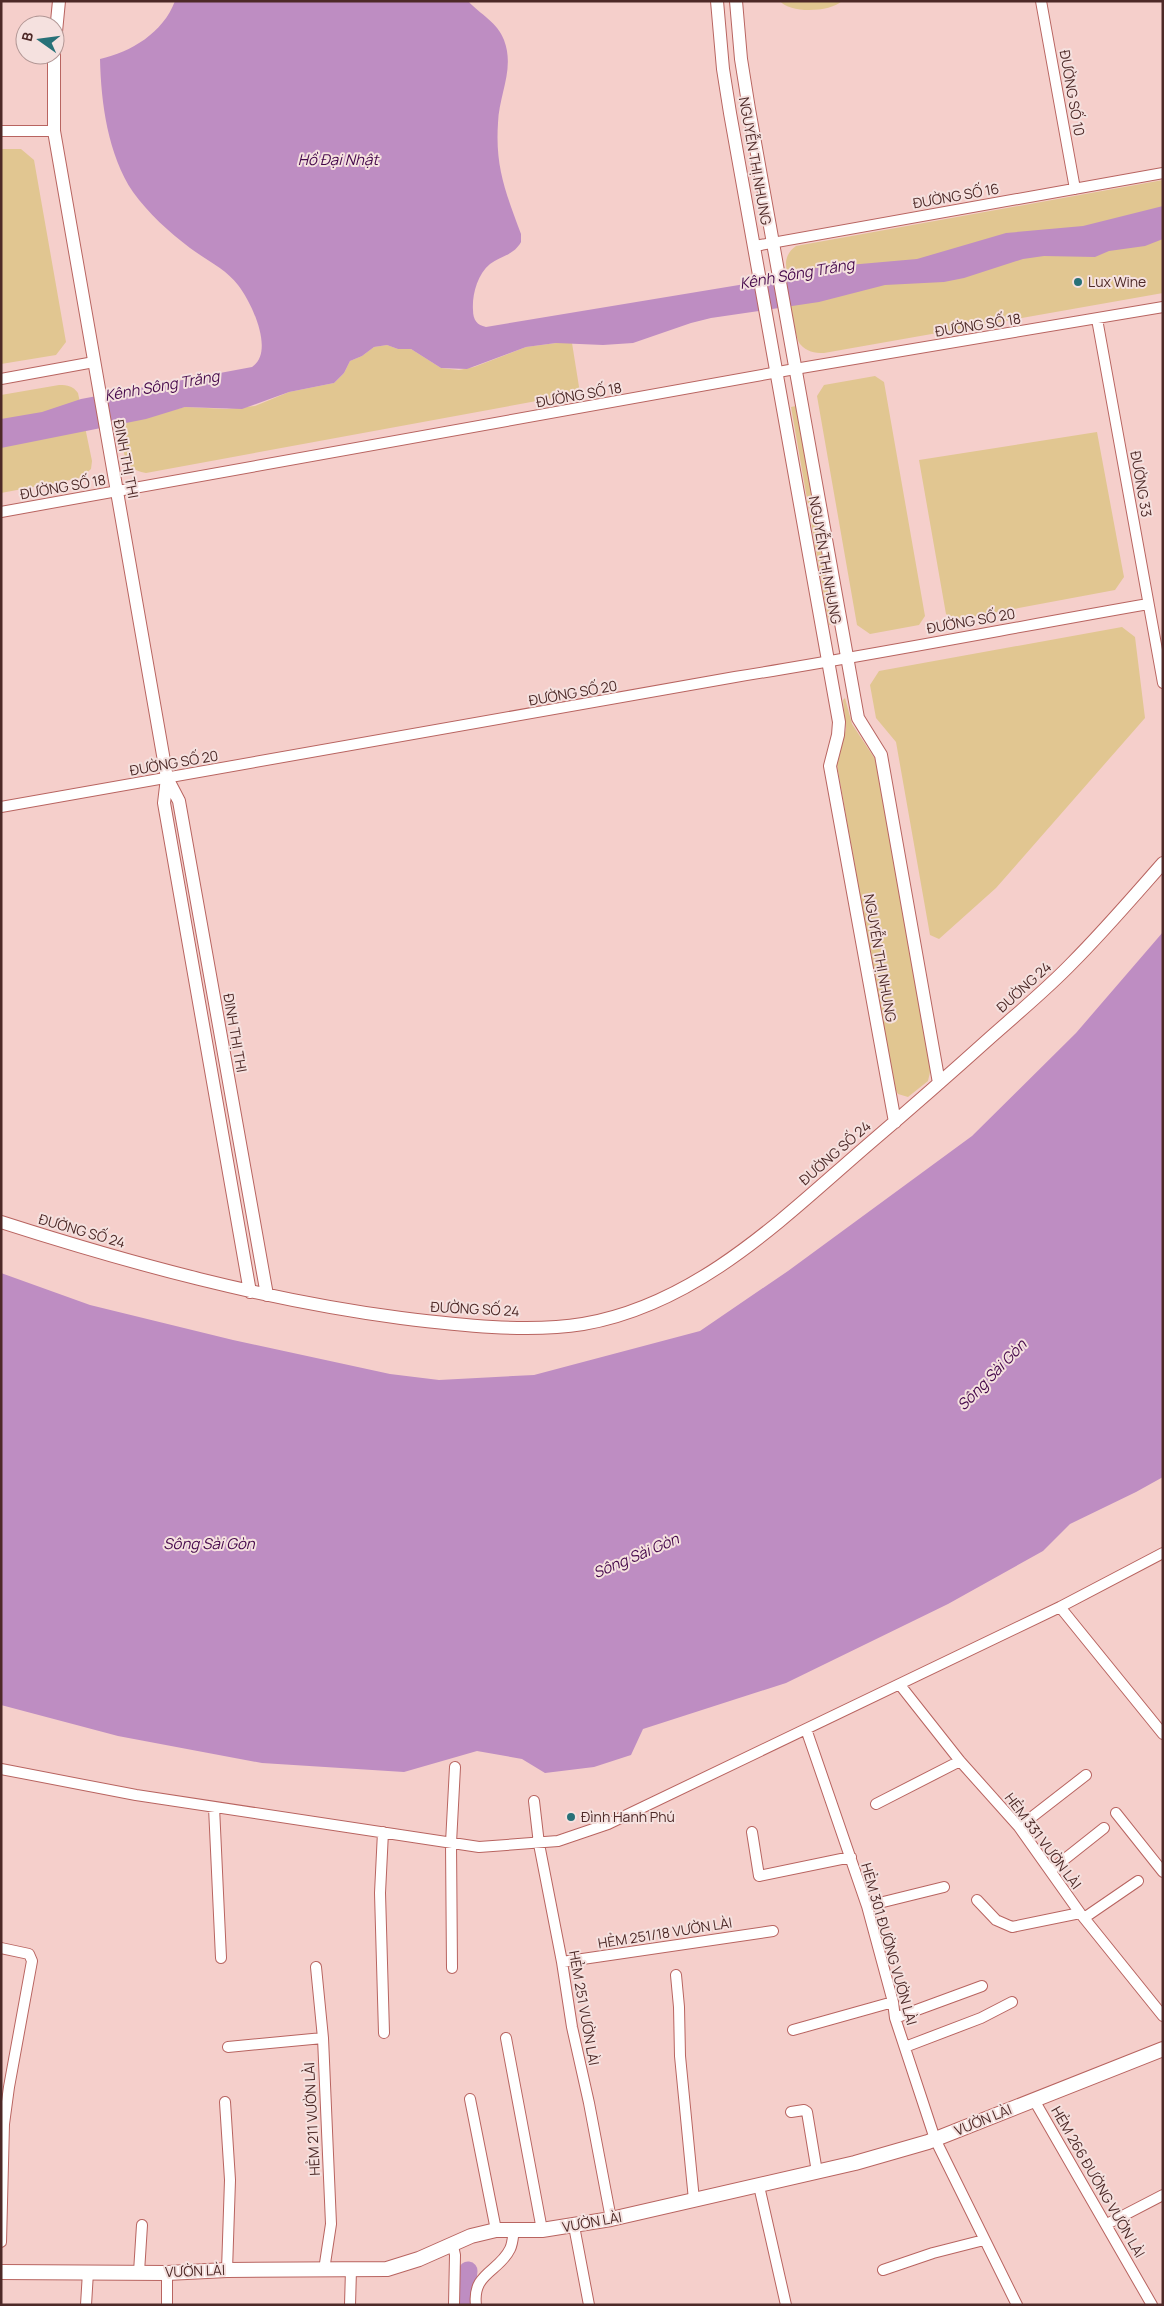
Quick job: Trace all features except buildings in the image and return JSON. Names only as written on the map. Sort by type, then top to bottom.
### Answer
[{"type":"main road","name":"VƯỜN LÀI","points":[[1,2272],[167,2273],[227,2270],[387,2270],[453,2246],[472,2236],[496,2230],[542,2230],[611,2219],[817,2172],[936,2139],[1163,2049]]},
{"type":"street","points":[[58,15],[59,1]]},
{"type":"street","name":"NGUYỄN THỊ NHUNG","points":[[717,1],[723,69],[840,722],[830,766],[895,1122]]},
{"type":"street","name":"NGUYỄN THỊ NHUNG","points":[[736,1],[748,101],[858,718],[881,755],[939,1083]]},
{"type":"street","name":"ĐƯỜNG SỐ 10","points":[[1041,1],[1075,189]]},
{"type":"street","name":"ĐINH THỊ THI","points":[[54,65],[54,132],[167,778],[164,803],[250,1292]]},
{"type":"street","points":[[1,131],[54,132]]},
{"type":"street","name":"ĐƯỜNG SỐ 16","points":[[755,246],[1163,173]]},
{"type":"street","name":"ĐƯỜNG SỐ 18","points":[[1,512],[795,369],[1163,307]]},
{"type":"street","name":"ĐƯỜNG 33","points":[[1097,319],[1163,683]]},
{"type":"street","points":[[1,379],[94,362]]},
{"type":"street","name":"ĐƯỜNG SỐ 20","points":[[1,807],[735,677],[847,659],[940,640],[1148,604]]},
{"type":"street","name":"ĐINH THỊ THI","points":[[167,778],[179,800],[267,1295]]},
{"type":"street","name":"ĐƯỜNG 24","points":[[895,1122],[1070,966],[1163,863]]},
{"type":"street","name":"ĐƯỜNG SỐ 24","points":[[1,1222],[72,1245],[250,1292],[336,1309],[440,1323],[528,1327],[581,1324],[611,1317],[653,1303],[689,1285],[745,1250],[895,1122]]},
{"type":"street","points":[[1,1769],[214,1807],[479,1847],[539,1844],[558,1841],[608,1824],[900,1685],[1060,1607],[1163,1553]]},
{"type":"street","points":[[1060,1607],[1163,1734]]},
{"type":"street","name":"HẺM 331 VƯỜN LÀI","points":[[900,1685],[960,1761],[1019,1827],[1082,1915],[1163,2016]]},
{"type":"street","name":"HẺM 301 ĐƯỜNG VƯỜN LÀI","points":[[806,1729],[867,1906],[893,2002],[894,2018],[936,2139],[1017,2305]]},
{"type":"street","points":[[876,1804],[960,1761]]},
{"type":"street","points":[[452,1968],[451,1843],[455,1768]]},
{"type":"street","points":[[1019,1827],[1086,1775]]},
{"type":"street","name":"HẺM 251 VƯỜN LÀI","points":[[534,1801],[539,1844],[562,1962],[572,2027],[589,2103],[611,2219]]},
{"type":"street","points":[[214,1807],[221,1958]]},
{"type":"street","points":[[1116,1813],[1163,1872]]},
{"type":"street","points":[[1051,1870],[1104,1828]]},
{"type":"street","points":[[382,1832],[380,1892],[384,2033]]},
{"type":"street","points":[[752,1832],[759,1876],[851,1857]]},
{"type":"street","points":[[977,1900],[996,1920],[1012,1927],[1082,1915],[1138,1881]]},
{"type":"street","points":[[867,1906],[944,1887]]},
{"type":"street","name":"HẺM 251/18 VƯỜN LÀI","points":[[562,1962],[772,1931]]},
{"type":"street","points":[[1,1948],[30,1954],[32,1961],[4,2124],[1,2242]]},
{"type":"street","name":"HẺM 211 VƯỜN LÀI","points":[[316,1967],[323,2038],[331,2224],[324,2270]]},
{"type":"street","points":[[676,1975],[680,2056],[694,2200]]},
{"type":"street","points":[[894,2018],[982,1986]]},
{"type":"street","points":[[793,2030],[893,2002]]},
{"type":"street","points":[[905,2047],[981,2018],[1012,2002]]},
{"type":"street","points":[[228,2047],[323,2038]]},
{"type":"street","points":[[506,2038],[542,2230]]},
{"type":"street","points":[[470,2099],[496,2230]]},
{"type":"street","name":"HẺM 266 ĐƯỜNG VƯỜN LÀI","points":[[1034,2100],[1152,2305]]},
{"type":"street","points":[[225,2102],[230,2180],[227,2270]]},
{"type":"street","points":[[791,2112],[804,2110],[807,2112],[817,2172]]},
{"type":"street","points":[[759,2186],[786,2305]]},
{"type":"street","points":[[1107,2224],[1163,2195]]},
{"type":"street","points":[[139,2272],[142,2225]]},
{"type":"street","points":[[574,2226],[589,2305]]},
{"type":"street","points":[[476,2305],[478,2284],[510,2248],[514,2229]]},
{"type":"street","points":[[883,2270],[933,2253],[984,2240]]},
{"type":"street","points":[[453,2246],[455,2259],[454,2305]]},
{"type":"street","points":[[350,2305],[352,2270]]},
{"type":"street","points":[[86,2305],[88,2272]]},
{"type":"street","points":[[167,2273],[167,2305]]},
{"type":"shaded area","points":[[780,1],[842,1],[837,5],[820,9],[801,10],[785,5]]},
{"type":"shaded area","points":[[1,149],[21,149],[34,160],[66,342],[56,355],[1,364]]},
{"type":"shaded area","points":[[1163,180],[1163,293],[824,353],[808,350],[800,344],[795,330],[786,262],[789,253],[796,246]]},
{"type":"shaded area","points":[[572,343],[580,393],[146,473],[131,467],[124,455],[121,423],[185,407],[227,409],[255,406],[289,392],[334,383],[344,373],[350,361],[362,356],[374,347],[387,345],[398,349],[411,349],[441,368],[459,370],[474,367],[526,347]]},
{"type":"shaded area","points":[[875,376],[884,382],[925,616],[919,625],[870,634],[857,625],[817,396],[824,385]]},
{"type":"shaded area","points":[[59,385],[70,386],[78,393],[92,461],[91,469],[81,478],[1,493],[1,395]]},
{"type":"shaded area","points":[[796,406],[834,624],[829,625],[791,407]]},
{"type":"shaded area","points":[[1097,432],[1124,577],[1115,590],[955,620],[946,614],[919,460]]},
{"type":"shaded area","points":[[1122,627],[1135,637],[1145,718],[996,888],[939,939],[930,935],[896,742],[876,718],[870,685],[879,671]]},
{"type":"shaded area","points":[[845,698],[852,724],[875,759],[931,1068],[928,1081],[908,1097],[898,1094],[894,1087],[837,765],[846,729],[843,700]]},
{"type":"water","name":"Hồ Đại Nhật","points":[[175,1],[468,1],[498,29],[504,40],[508,61],[506,82],[499,112],[498,154],[503,180],[521,234],[521,242],[511,253],[490,264],[485,269],[476,286],[473,298],[473,314],[476,322],[486,327],[751,283],[792,270],[917,259],[1006,233],[1083,226],[1163,206],[1163,239],[1145,246],[1109,251],[1095,257],[1044,256],[1023,259],[964,278],[944,282],[885,285],[819,302],[711,318],[633,343],[603,345],[556,343],[526,347],[467,369],[441,368],[411,349],[398,349],[387,345],[374,347],[362,356],[350,361],[344,373],[334,383],[289,392],[242,409],[185,407],[146,419],[1,448],[1,419],[42,412],[81,399],[252,367],[259,360],[261,339],[259,327],[244,293],[228,274],[174,235],[139,200],[117,162],[104,111],[100,59],[112,56],[145,39],[163,23]]},
{"type":"water","name":"Sông Sài Gòn","points":[[1163,932],[1163,1477],[1070,1524],[1043,1551],[948,1604],[786,1683],[643,1729],[631,1755],[594,1767],[545,1773],[522,1759],[477,1751],[404,1772],[262,1763],[118,1736],[1,1705],[1,1273],[90,1305],[233,1340],[390,1374],[439,1380],[534,1375],[700,1331],[788,1271],[972,1136],[1076,1033]]},
{"type":"waterway","points":[[464,2305],[468,2271]]},
{"type":"place","name":"Lux Wine","points":[[1078,282]]},
{"type":"place","name":"Đình Hanh Phú","points":[[571,1817]]},
{"type":"water label","name":"Kênh Sông Trăng","points":[[797,274]]},
{"type":"water label","name":"Kênh Sông Trăng","points":[[162,386]]}]
